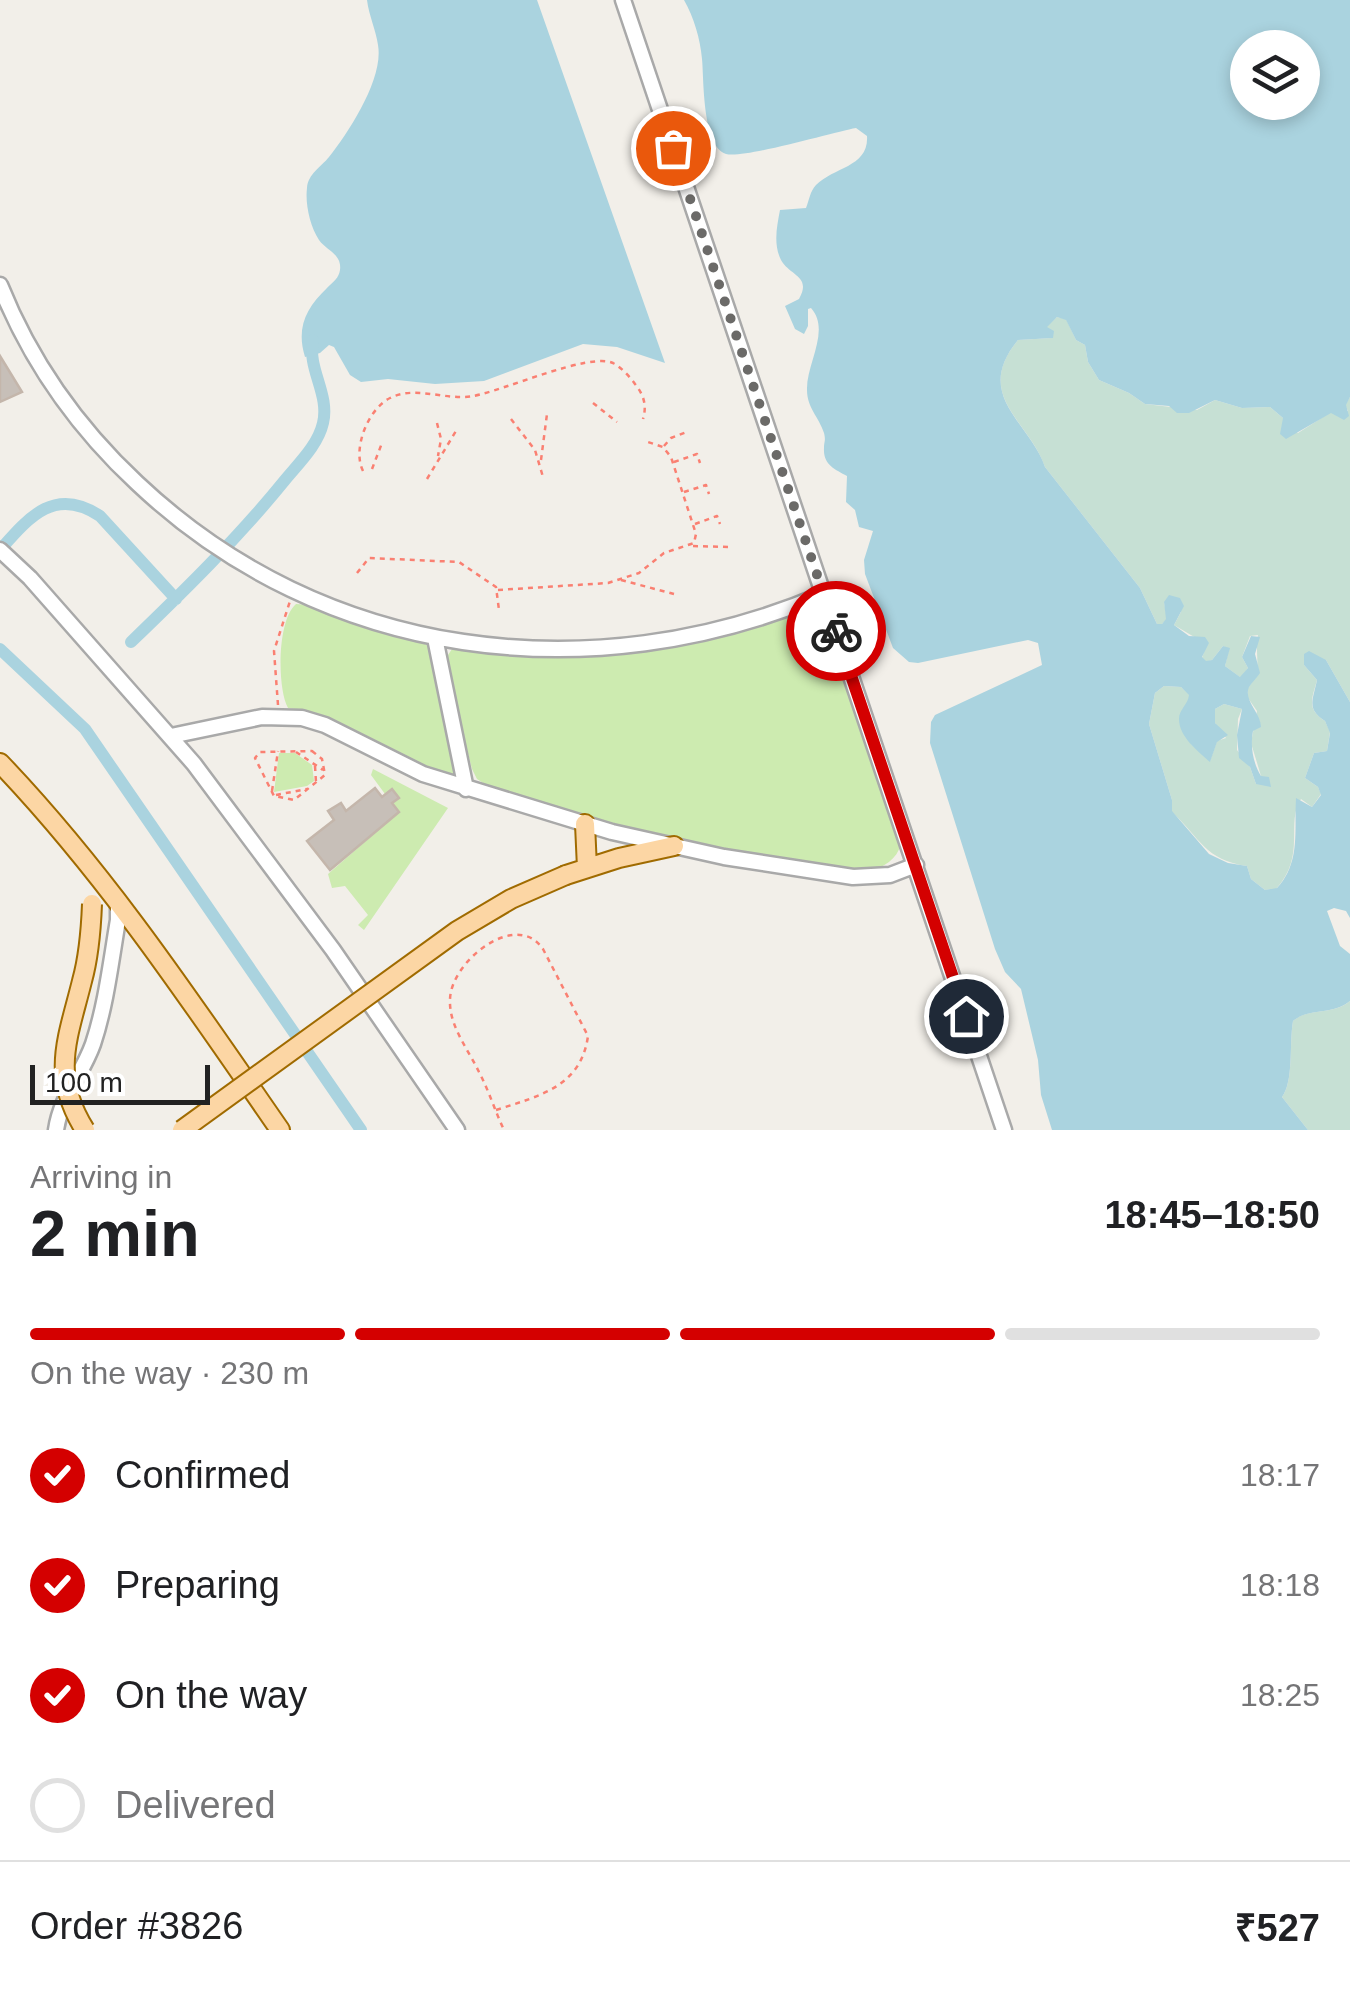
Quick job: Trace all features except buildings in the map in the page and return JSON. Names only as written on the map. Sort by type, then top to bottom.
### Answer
[{"type":"main road","points":[[0,763],[118,901],[280,1130]]},
{"type":"main road","points":[[585,824],[586,868]]},
{"type":"main road","points":[[182,1130],[457,931],[511,899],[586,868],[674,846]]},
{"type":"main road","points":[[85,1130],[70,1100],[63,1060],[87,962],[92,904],[89,865]]},
{"type":"street","points":[[622,0],[1004,1130]]},
{"type":"street","points":[[0,285],[30,348],[82,424],[151,496],[238,560],[295,592],[379,625],[435,638],[529,648],[634,644],[703,633],[824,594]]},
{"type":"street","points":[[4,554],[171,736],[333,950],[456,1130]]},
{"type":"street","points":[[435,638],[466,789]]},
{"type":"street","points":[[171,736],[280,716],[325,725],[423,774],[466,789],[674,846],[853,877],[890,874],[916,865]]},
{"type":"street","points":[[56,1130],[67,1091],[94,1041],[118,920],[118,901]]},
{"type":"path","points":[[363,471],[358,460],[370,418],[388,399],[404,394],[472,396],[571,366],[610,362],[642,394],[646,405],[643,419]]},
{"type":"path","points":[[593,402],[617,422]]},
{"type":"path","points":[[543,477],[547,414]]},
{"type":"path","points":[[511,420],[529,440],[541,462]]},
{"type":"path","points":[[437,458],[441,440],[438,423]]},
{"type":"path","points":[[426,478],[456,431]]},
{"type":"path","points":[[663,448],[671,438],[689,431]]},
{"type":"path","points":[[648,442],[663,448],[673,462],[696,537],[691,545]]},
{"type":"path","points":[[372,469],[382,443]]},
{"type":"path","points":[[673,462],[698,454],[700,463]]},
{"type":"path","points":[[683,492],[706,485],[709,494]]},
{"type":"path","points":[[693,525],[717,516],[720,524]]},
{"type":"path","points":[[498,590],[619,580],[639,573],[664,553],[691,545],[731,547]]},
{"type":"path","points":[[357,573],[369,558],[455,561],[490,581],[498,590],[499,610]]},
{"type":"path","points":[[619,580],[674,594]]},
{"type":"path","points":[[280,716],[274,652],[282,620],[295,592]]},
{"type":"path","points":[[273,794],[278,751]]},
{"type":"path","points":[[278,751],[312,751],[322,759],[325,775],[294,800],[273,794],[255,758],[260,752],[278,751]]},
{"type":"path","points":[[295,751],[324,771]]},
{"type":"path","points":[[314,764],[316,782]]},
{"type":"path","points":[[273,794],[308,788]]},
{"type":"path","points":[[496,1110],[555,1090],[567,1081],[582,1062],[588,1036],[543,949],[535,938],[520,933],[508,935],[474,955],[462,966],[451,986],[452,1016],[504,1130]]},
{"type":"green space","points":[[1057,317],[1066,319],[1076,340],[1085,345],[1088,362],[1099,380],[1145,404],[1197,410],[1215,400],[1242,408],[1270,407],[1283,418],[1283,425],[1298,433],[1331,412],[1348,411],[1345,405],[1350,397],[1350,702],[1326,660],[1304,665],[1317,680],[1313,708],[1330,732],[1327,751],[1314,753],[1305,778],[1321,794],[1312,807],[1301,799],[1295,818],[1291,864],[1276,889],[1265,890],[1251,879],[1247,866],[1212,853],[1172,812],[1172,800],[1149,724],[1155,693],[1164,686],[1181,687],[1190,695],[1182,710],[1191,744],[1210,761],[1217,741],[1226,738],[1215,723],[1215,709],[1224,704],[1242,709],[1237,750],[1250,767],[1256,784],[1261,776],[1251,743],[1257,711],[1247,689],[1257,669],[1258,635],[1250,636],[1242,657],[1248,668],[1241,678],[1225,666],[1229,649],[1223,646],[1206,662],[1202,658],[1205,649],[1196,638],[1174,625],[1181,612],[1164,602],[1167,619],[1157,624],[1140,588],[1045,467],[1002,393],[1005,360],[1018,340],[1052,338],[1046,327]]},
{"type":"green space","points":[[296,604],[414,639],[432,649],[456,767],[454,774],[426,769],[326,717],[288,708],[282,686],[282,639]]},
{"type":"green space","points":[[798,611],[824,614],[901,844],[884,865],[868,871],[842,871],[722,850],[497,792],[477,779],[444,661],[452,649],[546,657],[620,653],[710,636]]},
{"type":"green space","points":[[279,753],[295,753],[312,765],[314,781],[274,792]]},
{"type":"green space","points":[[373,769],[448,808],[364,930],[358,925],[368,915],[345,886],[332,888],[328,874],[399,812],[392,803],[399,797],[392,789],[385,794],[371,775]]},
{"type":"green space","points":[[1350,1001],[1350,1130],[1308,1130],[1282,1097],[1290,1072],[1293,1021]]},
{"type":"water","points":[[367,0],[537,0],[665,363],[617,347],[583,344],[484,381],[435,384],[388,379],[361,382],[350,375],[329,345],[320,353],[305,357],[305,319],[340,270],[336,256],[313,228],[307,188],[312,175],[355,119],[376,73],[378,45]]},
{"type":"water","points":[[684,0],[1350,0],[1350,397],[1346,405],[1349,416],[1344,420],[1331,413],[1286,439],[1280,434],[1283,418],[1270,407],[1242,408],[1215,400],[1189,413],[1177,413],[1169,406],[1145,404],[1099,380],[1088,362],[1085,345],[1076,340],[1066,320],[1057,317],[1047,327],[1054,331],[1053,338],[1018,340],[1005,360],[1001,377],[1002,393],[1009,408],[1045,467],[1140,588],[1157,624],[1166,619],[1164,602],[1169,595],[1180,598],[1184,606],[1174,625],[1189,636],[1205,637],[1209,643],[1202,657],[1206,661],[1212,660],[1223,646],[1230,648],[1225,666],[1240,677],[1248,668],[1242,657],[1251,636],[1260,637],[1255,654],[1260,673],[1248,692],[1261,727],[1253,731],[1254,760],[1261,776],[1269,777],[1271,787],[1256,784],[1250,767],[1239,758],[1237,735],[1242,709],[1224,704],[1215,709],[1215,723],[1228,735],[1217,742],[1210,762],[1190,743],[1180,726],[1179,716],[1189,695],[1181,687],[1164,686],[1155,693],[1149,724],[1172,811],[1209,854],[1247,866],[1251,879],[1265,890],[1277,888],[1293,857],[1296,798],[1312,807],[1321,795],[1318,787],[1305,778],[1314,753],[1327,751],[1330,733],[1313,708],[1317,680],[1304,665],[1304,654],[1309,651],[1326,660],[1350,702],[1350,918],[1346,911],[1327,911],[1340,946],[1350,954],[1350,1001],[1293,1021],[1290,1072],[1282,1097],[1308,1130],[1052,1130],[1041,1095],[1038,1060],[1021,989],[1005,972],[995,949],[930,743],[935,715],[1042,665],[1038,643],[1028,640],[918,663],[909,662],[893,648],[865,574],[864,560],[873,531],[859,527],[855,510],[846,502],[847,476],[825,459],[824,433],[808,396],[818,337],[817,317],[808,309],[804,334],[795,329],[785,306],[799,299],[803,285],[781,260],[776,241],[780,210],[806,208],[816,185],[862,154],[867,136],[856,128],[750,153],[726,154],[712,139],[708,126],[700,43]]},
{"type":"waterway","points":[[131,642],[230,543],[312,446],[321,431],[324,412],[313,361],[313,340]]},
{"type":"waterway","points":[[0,550],[44,509],[69,504],[84,507],[100,516],[176,599]]},
{"type":"waterway","points":[[0,649],[85,729],[361,1130]]},
{"type":"way so far","points":[[673,148],[836,631]]},
{"type":"route","points":[[836,631],[966,1016]]}]
